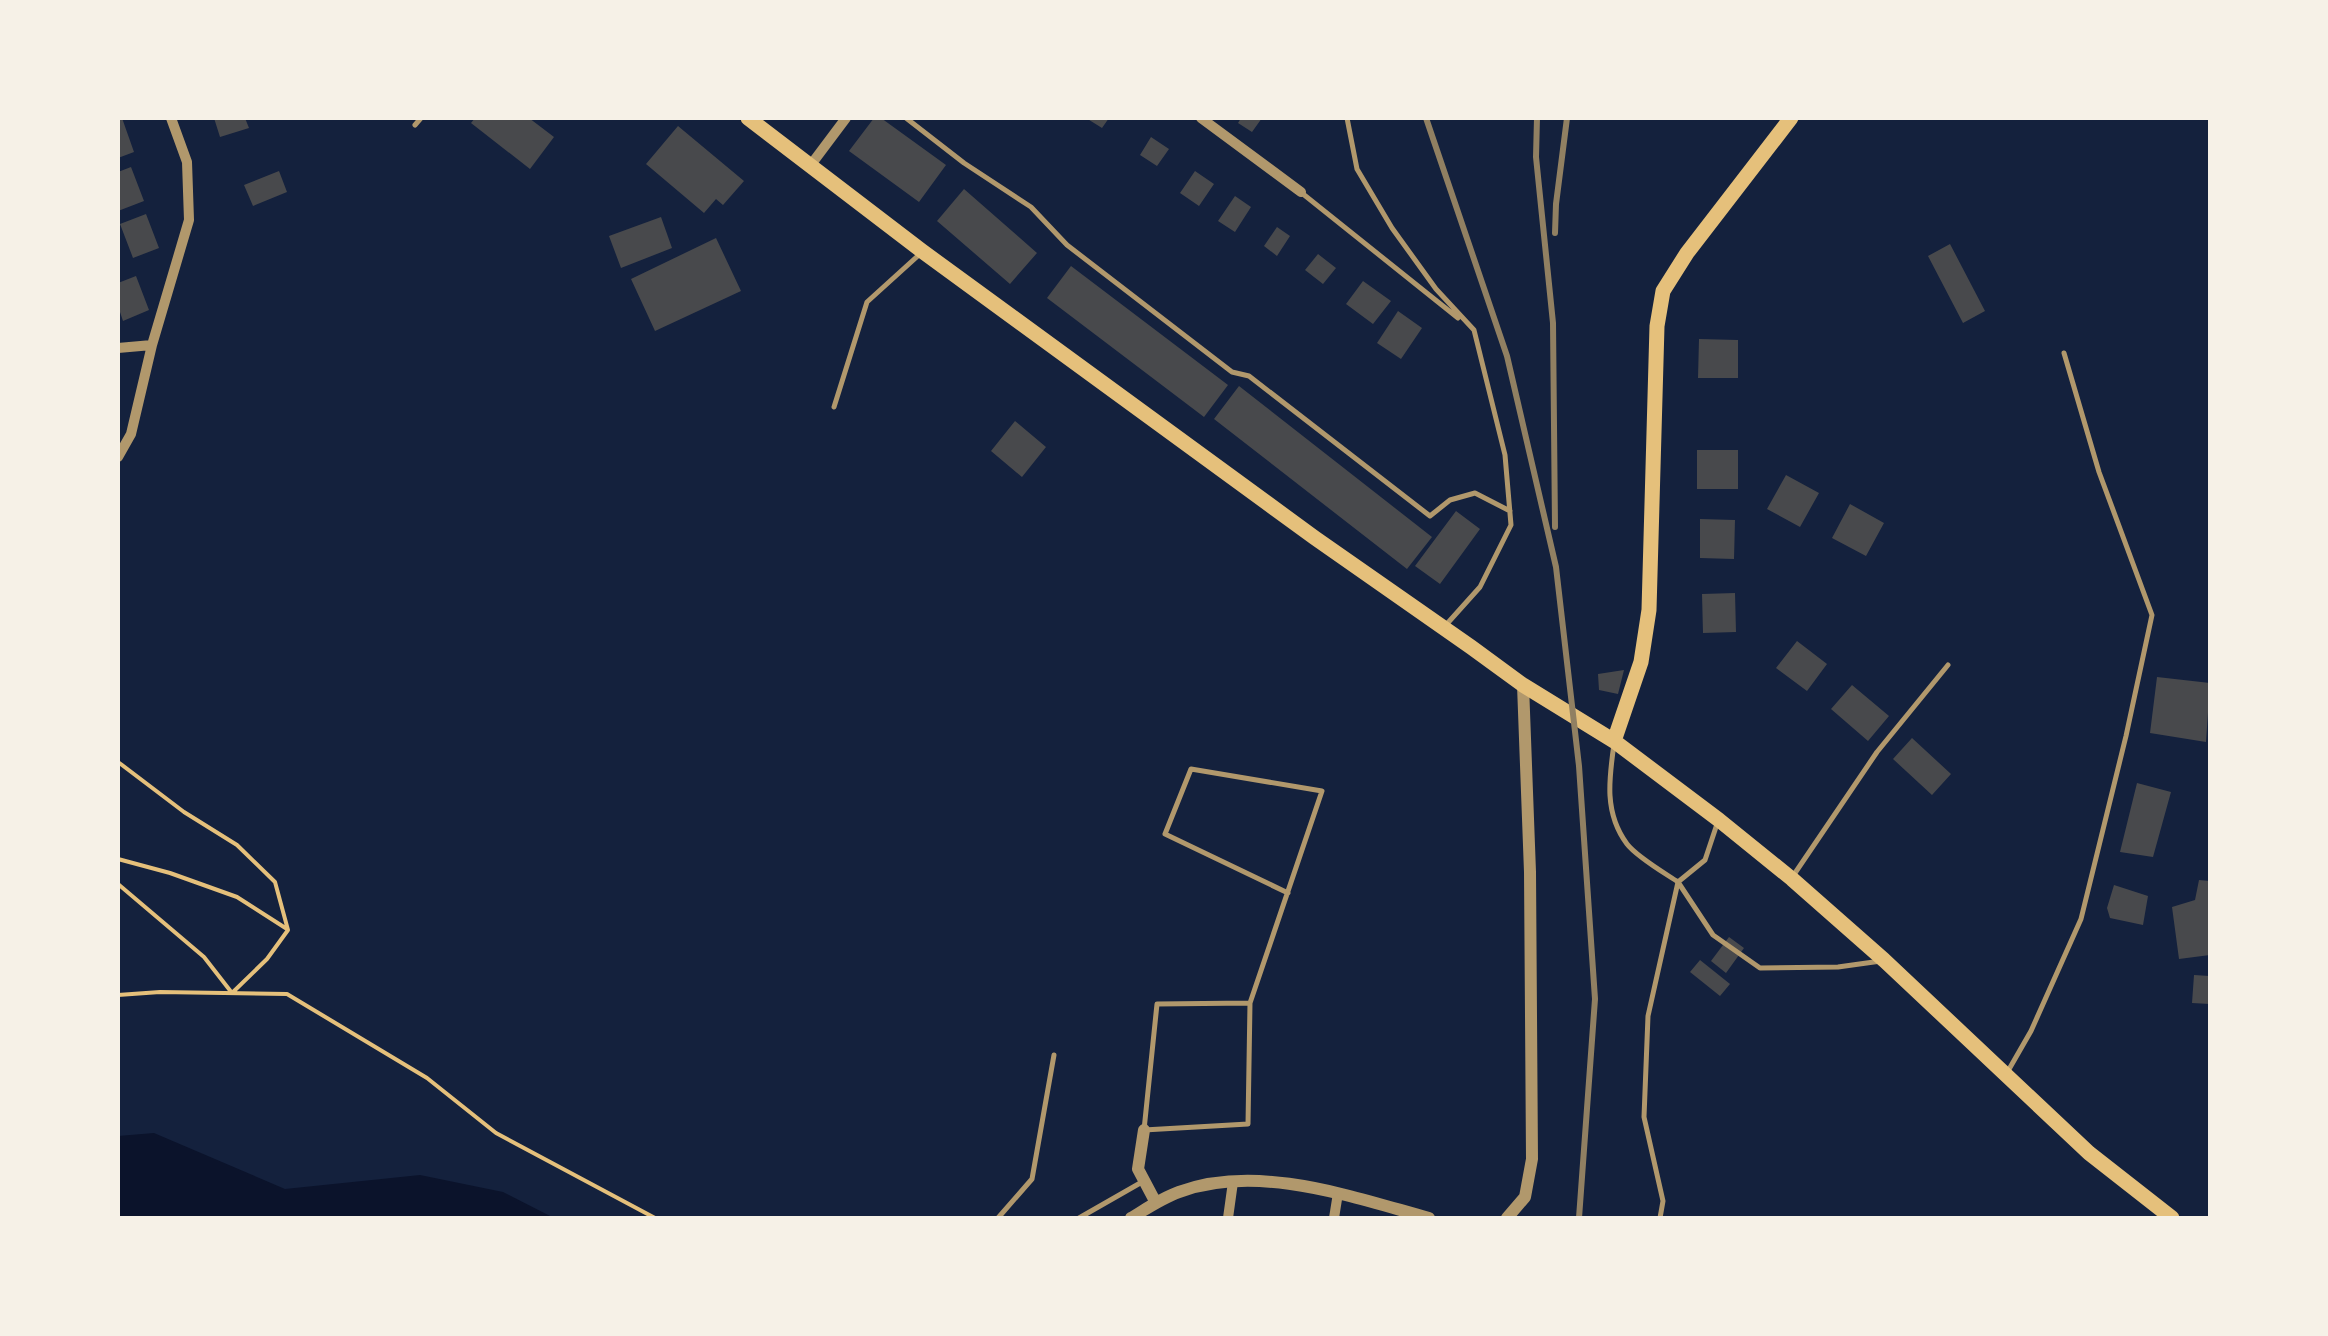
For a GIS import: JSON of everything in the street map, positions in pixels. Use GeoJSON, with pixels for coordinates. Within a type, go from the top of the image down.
{"type":"FeatureCollection","features":[{"type":"Feature","properties":{"kind":"main road"},"geometry":{"type":"LineString","coordinates":[[748,118],[922,251],[1314,538],[1522,686],[1614,741],[1719,820],[1884,960],[2089,1152],[2172,1218]]}},
{"type":"Feature","properties":{"kind":"main road"},"geometry":{"type":"LineString","coordinates":[[1614,741],[1641,662],[1649,610],[1657,326],[1662,291],[1791,118]]}},
{"type":"Feature","properties":{"kind":"street"},"geometry":{"type":"LineString","coordinates":[[118,457],[131,434],[152,345],[189,220],[187,162],[171,118]]}},
{"type":"Feature","properties":{"kind":"street"},"geometry":{"type":"LineString","coordinates":[[810,166],[846,118]]}},
{"type":"Feature","properties":{"kind":"street"},"geometry":{"type":"LineString","coordinates":[[1201,118],[1301,192]]}},
{"type":"Feature","properties":{"kind":"street"},"geometry":{"type":"LineString","coordinates":[[118,348],[152,345]]}},
{"type":"Feature","properties":{"kind":"street"},"geometry":{"type":"LineString","coordinates":[[1508,1218],[1524,1197],[1532,1159],[1530,872],[1522,686]]}},
{"type":"Feature","properties":{"kind":"street"},"geometry":{"type":"LineString","coordinates":[[1144,1130],[1138,1169],[1156,1203]]}},
{"type":"Feature","properties":{"kind":"street"},"geometry":{"type":"LineString","coordinates":[[1228,1218],[1233,1182]]}},
{"type":"Feature","properties":{"kind":"street"},"geometry":{"type":"LineString","coordinates":[[1132,1218],[1190,1189],[1233,1182],[1299,1184],[1429,1218]]}},
{"type":"Feature","properties":{"kind":"street"},"geometry":{"type":"LineString","coordinates":[[1334,1218],[1338,1193]]}},
{"type":"Feature","properties":{"kind":"lane"},"geometry":{"type":"LineString","coordinates":[[416,125],[421,118]]}},
{"type":"Feature","properties":{"kind":"lane"},"geometry":{"type":"LineString","coordinates":[[906,118],[964,163],[1031,207],[1067,245],[1232,372],[1249,376],[1430,516],[1450,500],[1475,493],[1510,510]]}},
{"type":"Feature","properties":{"kind":"lane"},"geometry":{"type":"LineString","coordinates":[[1346,118],[1357,169],[1392,228],[1436,289],[1474,330],[1505,455],[1511,525],[1480,587],[1444,629]]}},
{"type":"Feature","properties":{"kind":"lane"},"geometry":{"type":"LineString","coordinates":[[1301,192],[1474,330]]}},
{"type":"Feature","properties":{"kind":"lane"},"geometry":{"type":"LineString","coordinates":[[834,408],[867,302],[922,251]]}},
{"type":"Feature","properties":{"kind":"lane"},"geometry":{"type":"LineString","coordinates":[[2006,1074],[2081,920],[2152,615],[2099,472],[2064,353]]}},
{"type":"Feature","properties":{"kind":"lane"},"geometry":{"type":"LineString","coordinates":[[1792,879],[1877,752],[1948,665]]}},
{"type":"Feature","properties":{"kind":"lane"},"geometry":{"type":"LineString","coordinates":[[1614,741],[1608,783],[1613,816],[1628,845],[1678,882],[1713,935],[1760,968],[1838,967],[1884,960]]}},
{"type":"Feature","properties":{"kind":"lane"},"geometry":{"type":"LineString","coordinates":[[1250,1004],[1158,1004],[1144,1130],[1248,1124],[1250,1004],[1288,893],[1322,792],[1191,769],[1165,834],[1288,893]]}},
{"type":"Feature","properties":{"kind":"lane"},"geometry":{"type":"LineString","coordinates":[[1660,1218],[1663,1200],[1644,1117],[1648,1016],[1678,882],[1705,860],[1719,820]]}},
{"type":"Feature","properties":{"kind":"lane"},"geometry":{"type":"LineString","coordinates":[[998,1218],[1032,1179],[1054,1055]]}},
{"type":"Feature","properties":{"kind":"lane"},"geometry":{"type":"LineString","coordinates":[[1079,1218],[1144,1180]]}},
{"type":"Feature","properties":{"kind":"path"},"geometry":{"type":"LineString","coordinates":[[118,762],[184,812],[237,845],[275,882],[288,930]]}},
{"type":"Feature","properties":{"kind":"path"},"geometry":{"type":"LineString","coordinates":[[118,859],[237,897],[288,930]]}},
{"type":"Feature","properties":{"kind":"path"},"geometry":{"type":"LineString","coordinates":[[118,884],[204,957],[232,993]]}},
{"type":"Feature","properties":{"kind":"path"},"geometry":{"type":"LineString","coordinates":[[232,993],[267,959],[288,930]]}},
{"type":"Feature","properties":{"kind":"path"},"geometry":{"type":"LineString","coordinates":[[118,995],[288,994],[427,1078],[496,1134],[655,1218]]}},
{"type":"Feature","properties":{"kind":"water"},"geometry":{"type":"Polygon","coordinates":[[[154,1133],[285,1189],[420,1175],[503,1192],[554,1218],[118,1218],[118,1136],[154,1133]]]}},
{"type":"Feature","properties":{"kind":"building"},"geometry":{"type":"Polygon","coordinates":[[[122,118],[134,152],[118,158],[118,119],[122,118]]]}},
{"type":"Feature","properties":{"kind":"building"},"geometry":{"type":"Polygon","coordinates":[[[214,118],[245,118],[249,128],[220,137],[214,118]]]}},
{"type":"Feature","properties":{"kind":"building"},"geometry":{"type":"Polygon","coordinates":[[[475,118],[529,118],[554,137],[530,169],[471,123],[475,118]]]}},
{"type":"Feature","properties":{"kind":"building"},"geometry":{"type":"Polygon","coordinates":[[[874,118],[881,118],[946,165],[919,202],[849,151],[874,118]]]}},
{"type":"Feature","properties":{"kind":"building"},"geometry":{"type":"Polygon","coordinates":[[[1086,118],[1109,118],[1102,128],[1086,118]]]}},
{"type":"Feature","properties":{"kind":"building"},"geometry":{"type":"Polygon","coordinates":[[[1241,118],[1262,118],[1252,132],[1238,123],[1241,118]]]}},
{"type":"Feature","properties":{"kind":"building"},"geometry":{"type":"Polygon","coordinates":[[[678,126],[744,181],[723,205],[716,199],[704,213],[646,164],[678,126]]]}},
{"type":"Feature","properties":{"kind":"building"},"geometry":{"type":"Polygon","coordinates":[[[1151,137],[1169,149],[1157,166],[1140,155],[1151,137]]]}},
{"type":"Feature","properties":{"kind":"building"},"geometry":{"type":"Polygon","coordinates":[[[131,167],[144,201],[118,211],[118,172],[131,167]]]}},
{"type":"Feature","properties":{"kind":"building"},"geometry":{"type":"Polygon","coordinates":[[[279,171],[287,192],[253,206],[244,185],[279,171]]]}},
{"type":"Feature","properties":{"kind":"building"},"geometry":{"type":"Polygon","coordinates":[[[1195,171],[1214,184],[1199,206],[1180,193],[1195,171]]]}},
{"type":"Feature","properties":{"kind":"building"},"geometry":{"type":"Polygon","coordinates":[[[964,189],[1037,253],[1010,284],[937,221],[964,189]]]}},
{"type":"Feature","properties":{"kind":"building"},"geometry":{"type":"Polygon","coordinates":[[[1235,196],[1251,207],[1235,232],[1218,221],[1235,196]]]}},
{"type":"Feature","properties":{"kind":"building"},"geometry":{"type":"Polygon","coordinates":[[[146,214],[159,248],[133,258],[120,224],[146,214]]]}},
{"type":"Feature","properties":{"kind":"building"},"geometry":{"type":"Polygon","coordinates":[[[661,217],[672,248],[621,268],[609,236],[661,217]]]}},
{"type":"Feature","properties":{"kind":"building"},"geometry":{"type":"Polygon","coordinates":[[[1277,227],[1290,236],[1277,256],[1264,246],[1277,227]]]}},
{"type":"Feature","properties":{"kind":"building"},"geometry":{"type":"Polygon","coordinates":[[[716,238],[741,291],[655,331],[631,279],[716,238]]]}},
{"type":"Feature","properties":{"kind":"building"},"geometry":{"type":"Polygon","coordinates":[[[1950,244],[1985,311],[1963,323],[1928,256],[1950,244]]]}},
{"type":"Feature","properties":{"kind":"building"},"geometry":{"type":"Polygon","coordinates":[[[1318,254],[1336,268],[1323,284],[1305,270],[1318,254]]]}},
{"type":"Feature","properties":{"kind":"building"},"geometry":{"type":"Polygon","coordinates":[[[1071,266],[1228,385],[1204,417],[1047,298],[1071,266]]]}},
{"type":"Feature","properties":{"kind":"building"},"geometry":{"type":"Polygon","coordinates":[[[136,276],[149,310],[123,321],[118,306],[118,283],[136,276]]]}},
{"type":"Feature","properties":{"kind":"building"},"geometry":{"type":"Polygon","coordinates":[[[1363,281],[1391,301],[1373,324],[1346,304],[1363,281]]]}},
{"type":"Feature","properties":{"kind":"building"},"geometry":{"type":"Polygon","coordinates":[[[1398,311],[1422,328],[1401,359],[1377,343],[1398,311]]]}},
{"type":"Feature","properties":{"kind":"building"},"geometry":{"type":"Polygon","coordinates":[[[1699,339],[1738,340],[1738,378],[1698,378],[1699,339]]]}},
{"type":"Feature","properties":{"kind":"building"},"geometry":{"type":"Polygon","coordinates":[[[1239,386],[1432,537],[1407,569],[1214,419],[1239,386]]]}},
{"type":"Feature","properties":{"kind":"building"},"geometry":{"type":"Polygon","coordinates":[[[1015,421],[1046,447],[1022,477],[991,451],[1015,421]]]}},
{"type":"Feature","properties":{"kind":"building"},"geometry":{"type":"Polygon","coordinates":[[[1697,450],[1738,450],[1738,489],[1697,489],[1697,450]]]}},
{"type":"Feature","properties":{"kind":"building"},"geometry":{"type":"Polygon","coordinates":[[[1786,475],[1819,493],[1800,527],[1767,509],[1786,475]]]}},
{"type":"Feature","properties":{"kind":"building"},"geometry":{"type":"Polygon","coordinates":[[[1850,504],[1884,523],[1866,556],[1832,538],[1850,504]]]}},
{"type":"Feature","properties":{"kind":"building"},"geometry":{"type":"Polygon","coordinates":[[[1456,511],[1480,529],[1440,584],[1415,566],[1456,511]]]}},
{"type":"Feature","properties":{"kind":"building"},"geometry":{"type":"Polygon","coordinates":[[[1700,519],[1735,520],[1734,559],[1700,558],[1700,519]]]}},
{"type":"Feature","properties":{"kind":"building"},"geometry":{"type":"Polygon","coordinates":[[[1735,593],[1736,632],[1703,633],[1702,594],[1735,593]]]}},
{"type":"Feature","properties":{"kind":"building"},"geometry":{"type":"Polygon","coordinates":[[[1797,641],[1827,664],[1807,691],[1776,668],[1797,641]]]}},
{"type":"Feature","properties":{"kind":"building"},"geometry":{"type":"Polygon","coordinates":[[[1624,670],[1618,694],[1599,690],[1598,674],[1624,670]]]}},
{"type":"Feature","properties":{"kind":"building"},"geometry":{"type":"Polygon","coordinates":[[[2157,677],[2210,683],[2206,742],[2150,733],[2157,677]]]}},
{"type":"Feature","properties":{"kind":"building"},"geometry":{"type":"Polygon","coordinates":[[[1852,685],[1889,716],[1868,741],[1831,709],[1852,685]]]}},
{"type":"Feature","properties":{"kind":"building"},"geometry":{"type":"Polygon","coordinates":[[[1912,738],[1951,774],[1932,795],[1893,759],[1912,738]]]}},
{"type":"Feature","properties":{"kind":"building"},"geometry":{"type":"Polygon","coordinates":[[[2137,783],[2171,792],[2153,857],[2120,852],[2137,783]]]}},
{"type":"Feature","properties":{"kind":"building"},"geometry":{"type":"Polygon","coordinates":[[[2199,880],[2210,881],[2210,955],[2179,959],[2172,907],[2195,900],[2199,880]]]}},
{"type":"Feature","properties":{"kind":"building"},"geometry":{"type":"Polygon","coordinates":[[[2114,885],[2148,896],[2143,925],[2110,918],[2107,908],[2114,885]]]}},
{"type":"Feature","properties":{"kind":"building"},"geometry":{"type":"Polygon","coordinates":[[[1729,937],[1744,948],[1726,973],[1711,961],[1729,937]]]}},
{"type":"Feature","properties":{"kind":"building"},"geometry":{"type":"Polygon","coordinates":[[[1700,960],[1730,984],[1720,996],[1690,972],[1700,960]]]}},
{"type":"Feature","properties":{"kind":"building"},"geometry":{"type":"Polygon","coordinates":[[[2194,975],[2210,976],[2210,1004],[2192,1003],[2194,975]]]}},
{"type":"Feature","properties":{"kind":"railway"},"geometry":{"type":"LineString","coordinates":[[1426,118],[1507,356],[1556,567],[1579,766],[1595,999],[1579,1218]]}},
{"type":"Feature","properties":{"kind":"railway"},"geometry":{"type":"LineString","coordinates":[[1537,118],[1536,157],[1553,323],[1555,527]]}},
{"type":"Feature","properties":{"kind":"railway"},"geometry":{"type":"LineString","coordinates":[[1555,233],[1567,118]]}}]}
